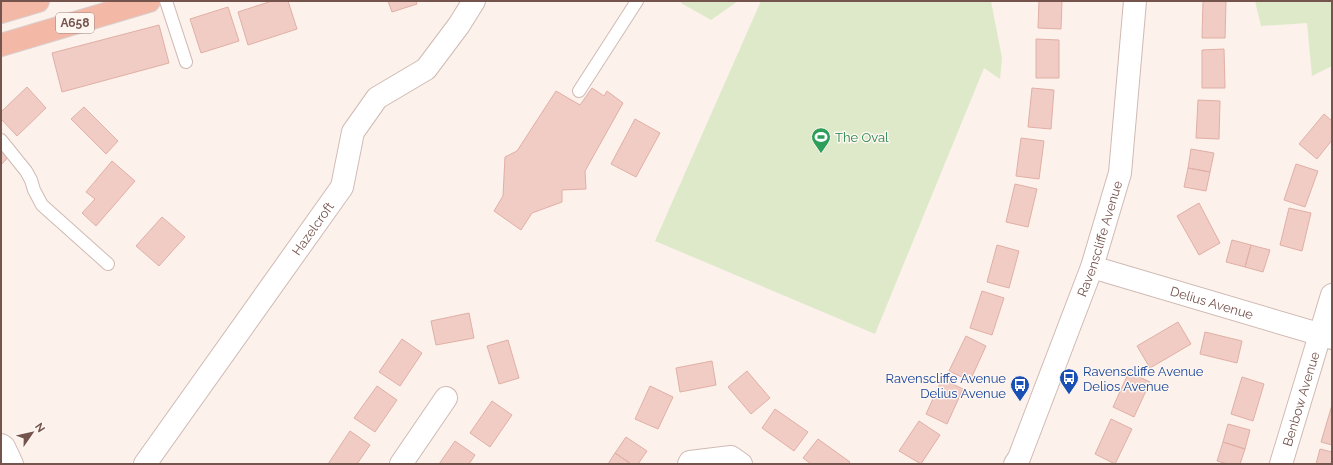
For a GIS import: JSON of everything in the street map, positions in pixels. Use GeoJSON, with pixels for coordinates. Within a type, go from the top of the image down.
{"type":"FeatureCollection","features":[{"type":"Feature","properties":{"kind":"highway"},"geometry":{"type":"LineString","coordinates":[[1,12],[38,1]]}},
{"type":"Feature","properties":{"kind":"highway","name":"A658"},"geometry":{"type":"LineString","coordinates":[[1,45],[149,1]]}},
{"type":"Feature","properties":{"kind":"street","name":"Hazelcroft"},"geometry":{"type":"LineString","coordinates":[[145,464],[342,187],[353,132],[377,98],[426,69],[459,26],[474,1]]}},
{"type":"Feature","properties":{"kind":"street","name":"Ravenscliffe Avenue"},"geometry":{"type":"LineString","coordinates":[[1015,464],[1019,458],[1092,266],[1120,173],[1135,1]]}},
{"type":"Feature","properties":{"kind":"street","name":"Delius Avenue"},"geometry":{"type":"LineString","coordinates":[[1092,266],[1326,336]]}},
{"type":"Feature","properties":{"kind":"street","name":"Benbow Avenue"},"geometry":{"type":"LineString","coordinates":[[1281,464],[1326,336],[1332,295]]}},
{"type":"Feature","properties":{"kind":"street"},"geometry":{"type":"LineString","coordinates":[[401,464],[446,398]]}},
{"type":"Feature","properties":{"kind":"street"},"geometry":{"type":"LineString","coordinates":[[1,445],[4,446],[12,464]]}},
{"type":"Feature","properties":{"kind":"street"},"geometry":{"type":"LineString","coordinates":[[689,464],[690,462],[731,457],[740,464]]}},
{"type":"Feature","properties":{"kind":"lane"},"geometry":{"type":"LineString","coordinates":[[166,1],[186,62]]}},
{"type":"Feature","properties":{"kind":"lane"},"geometry":{"type":"LineString","coordinates":[[579,91],[637,1]]}},
{"type":"Feature","properties":{"kind":"lane"},"geometry":{"type":"LineString","coordinates":[[1,140],[26,171],[42,205],[108,264]]}},
{"type":"Feature","properties":{"kind":"green space"},"geometry":{"type":"Polygon","coordinates":[[[682,1],[738,1],[711,20],[681,3],[682,1]]]}},
{"type":"Feature","properties":{"kind":"green space","name":"The Oval"},"geometry":{"type":"Polygon","coordinates":[[[761,1],[991,1],[1002,58],[1000,79],[984,68],[875,334],[655,241],[761,1]]]}},
{"type":"Feature","properties":{"kind":"green space"},"geometry":{"type":"Polygon","coordinates":[[[1255,1],[1332,1],[1332,66],[1312,76],[1307,23],[1261,26],[1255,1]]]}},
{"type":"Feature","properties":{"kind":"building"},"geometry":{"type":"Polygon","coordinates":[[[272,1],[288,1],[297,29],[248,45],[238,12],[272,1]]]}},
{"type":"Feature","properties":{"kind":"building"},"geometry":{"type":"Polygon","coordinates":[[[388,1],[416,1],[417,4],[392,12],[388,1]]]}},
{"type":"Feature","properties":{"kind":"building"},"geometry":{"type":"Polygon","coordinates":[[[1039,1],[1062,1],[1061,29],[1038,28],[1039,1]]]}},
{"type":"Feature","properties":{"kind":"building"},"geometry":{"type":"Polygon","coordinates":[[[1203,1],[1226,1],[1225,38],[1202,38],[1203,1]]]}},
{"type":"Feature","properties":{"kind":"building"},"geometry":{"type":"Polygon","coordinates":[[[228,7],[239,41],[201,53],[190,19],[228,7]]]}},
{"type":"Feature","properties":{"kind":"building"},"geometry":{"type":"Polygon","coordinates":[[[159,25],[169,63],[62,92],[52,53],[159,25]]]}},
{"type":"Feature","properties":{"kind":"building"},"geometry":{"type":"Polygon","coordinates":[[[1036,39],[1059,40],[1059,78],[1036,78],[1036,39]]]}},
{"type":"Feature","properties":{"kind":"building"},"geometry":{"type":"Polygon","coordinates":[[[1224,49],[1225,88],[1202,88],[1202,50],[1224,49]]]}},
{"type":"Feature","properties":{"kind":"building"},"geometry":{"type":"Polygon","coordinates":[[[27,87],[46,108],[17,136],[1,119],[1,112],[27,87]]]}},
{"type":"Feature","properties":{"kind":"building"},"geometry":{"type":"Polygon","coordinates":[[[592,88],[604,96],[607,91],[623,103],[585,171],[586,189],[562,190],[562,202],[532,213],[521,230],[494,211],[503,196],[505,157],[517,151],[556,91],[580,105],[592,88]]]}},
{"type":"Feature","properties":{"kind":"building"},"geometry":{"type":"Polygon","coordinates":[[[1032,88],[1054,90],[1051,129],[1028,127],[1032,88]]]}},
{"type":"Feature","properties":{"kind":"building"},"geometry":{"type":"Polygon","coordinates":[[[1198,100],[1220,101],[1219,139],[1196,138],[1198,100]]]}},
{"type":"Feature","properties":{"kind":"building"},"geometry":{"type":"Polygon","coordinates":[[[84,107],[118,141],[106,154],[71,119],[84,107]]]}},
{"type":"Feature","properties":{"kind":"building"},"geometry":{"type":"Polygon","coordinates":[[[1324,114],[1332,121],[1332,140],[1317,159],[1299,144],[1324,114]]]}},
{"type":"Feature","properties":{"kind":"building"},"geometry":{"type":"Polygon","coordinates":[[[635,119],[660,133],[636,177],[611,164],[635,119]]]}},
{"type":"Feature","properties":{"kind":"building"},"geometry":{"type":"Polygon","coordinates":[[[1021,138],[1044,141],[1039,179],[1016,176],[1021,138]]]}},
{"type":"Feature","properties":{"kind":"building"},"geometry":{"type":"Polygon","coordinates":[[[1,147],[10,155],[1,165],[1,147]]]}},
{"type":"Feature","properties":{"kind":"building"},"geometry":{"type":"Polygon","coordinates":[[[1191,149],[1214,153],[1210,172],[1188,168],[1191,149]]]}},
{"type":"Feature","properties":{"kind":"building"},"geometry":{"type":"Polygon","coordinates":[[[112,161],[135,181],[96,226],[82,213],[95,199],[86,192],[112,161]]]}},
{"type":"Feature","properties":{"kind":"building"},"geometry":{"type":"Polygon","coordinates":[[[1296,164],[1318,171],[1305,207],[1284,200],[1296,164]]]}},
{"type":"Feature","properties":{"kind":"building"},"geometry":{"type":"Polygon","coordinates":[[[1188,168],[1210,172],[1206,191],[1184,187],[1188,168]]]}},
{"type":"Feature","properties":{"kind":"building"},"geometry":{"type":"Polygon","coordinates":[[[1015,184],[1037,189],[1028,227],[1006,222],[1015,184]]]}},
{"type":"Feature","properties":{"kind":"building"},"geometry":{"type":"Polygon","coordinates":[[[1199,203],[1220,243],[1199,255],[1177,216],[1199,203]]]}},
{"type":"Feature","properties":{"kind":"building"},"geometry":{"type":"Polygon","coordinates":[[[1289,208],[1311,213],[1302,251],[1280,245],[1289,208]]]}},
{"type":"Feature","properties":{"kind":"building"},"geometry":{"type":"Polygon","coordinates":[[[162,217],[185,237],[159,266],[136,246],[162,217]]]}},
{"type":"Feature","properties":{"kind":"building"},"geometry":{"type":"Polygon","coordinates":[[[1232,240],[1251,245],[1245,267],[1226,262],[1232,240]]]}},
{"type":"Feature","properties":{"kind":"building"},"geometry":{"type":"Polygon","coordinates":[[[997,245],[1019,251],[1009,288],[987,282],[997,245]]]}},
{"type":"Feature","properties":{"kind":"building"},"geometry":{"type":"Polygon","coordinates":[[[1251,245],[1270,250],[1263,272],[1245,267],[1251,245]]]}},
{"type":"Feature","properties":{"kind":"building"},"geometry":{"type":"Polygon","coordinates":[[[982,291],[1004,298],[992,335],[970,328],[982,291]]]}},
{"type":"Feature","properties":{"kind":"building"},"geometry":{"type":"Polygon","coordinates":[[[469,313],[474,338],[436,345],[431,321],[469,313]]]}},
{"type":"Feature","properties":{"kind":"building"},"geometry":{"type":"Polygon","coordinates":[[[1178,322],[1191,344],[1150,368],[1137,346],[1178,322]]]}},
{"type":"Feature","properties":{"kind":"building"},"geometry":{"type":"Polygon","coordinates":[[[1205,332],[1242,341],[1237,363],[1200,354],[1205,332]]]}},
{"type":"Feature","properties":{"kind":"building"},"geometry":{"type":"Polygon","coordinates":[[[966,336],[986,346],[970,381],[949,371],[966,336]]]}},
{"type":"Feature","properties":{"kind":"building"},"geometry":{"type":"Polygon","coordinates":[[[402,339],[422,353],[400,386],[379,372],[402,339]]]}},
{"type":"Feature","properties":{"kind":"building"},"geometry":{"type":"Polygon","coordinates":[[[508,340],[519,378],[499,384],[487,346],[508,340]]]}},
{"type":"Feature","properties":{"kind":"building"},"geometry":{"type":"Polygon","coordinates":[[[712,361],[716,385],[680,392],[676,368],[712,361]]]}},
{"type":"Feature","properties":{"kind":"building"},"geometry":{"type":"Polygon","coordinates":[[[747,371],[770,398],[751,414],[728,387],[747,371]]]}},
{"type":"Feature","properties":{"kind":"building"},"geometry":{"type":"Polygon","coordinates":[[[1129,372],[1150,382],[1134,417],[1113,407],[1129,372]]]}},
{"type":"Feature","properties":{"kind":"building"},"geometry":{"type":"Polygon","coordinates":[[[1242,377],[1264,384],[1253,421],[1231,414],[1242,377]]]}},
{"type":"Feature","properties":{"kind":"building"},"geometry":{"type":"Polygon","coordinates":[[[942,379],[963,389],[947,424],[926,414],[942,379]]]}},
{"type":"Feature","properties":{"kind":"building"},"geometry":{"type":"Polygon","coordinates":[[[377,386],[397,400],[375,432],[354,418],[377,386]]]}},
{"type":"Feature","properties":{"kind":"building"},"geometry":{"type":"Polygon","coordinates":[[[650,386],[673,397],[658,429],[635,419],[650,386]]]}},
{"type":"Feature","properties":{"kind":"building"},"geometry":{"type":"Polygon","coordinates":[[[492,401],[512,415],[490,447],[470,433],[492,401]]]}},
{"type":"Feature","properties":{"kind":"building"},"geometry":{"type":"Polygon","coordinates":[[[1332,405],[1332,445],[1321,442],[1332,405]]]}},
{"type":"Feature","properties":{"kind":"building"},"geometry":{"type":"Polygon","coordinates":[[[775,409],[808,432],[794,451],[762,428],[775,409]]]}},
{"type":"Feature","properties":{"kind":"building"},"geometry":{"type":"Polygon","coordinates":[[[1111,419],[1132,429],[1115,464],[1095,454],[1111,419]]]}},
{"type":"Feature","properties":{"kind":"building"},"geometry":{"type":"Polygon","coordinates":[[[919,421],[940,435],[921,464],[899,451],[919,421]]]}},
{"type":"Feature","properties":{"kind":"building"},"geometry":{"type":"Polygon","coordinates":[[[1228,424],[1250,430],[1245,449],[1223,442],[1228,424]]]}},
{"type":"Feature","properties":{"kind":"building"},"geometry":{"type":"Polygon","coordinates":[[[350,431],[370,445],[357,464],[328,464],[350,431]]]}},
{"type":"Feature","properties":{"kind":"building"},"geometry":{"type":"Polygon","coordinates":[[[626,437],[647,451],[638,464],[631,464],[615,453],[626,437]]]}},
{"type":"Feature","properties":{"kind":"building"},"geometry":{"type":"Polygon","coordinates":[[[818,439],[850,462],[848,464],[811,464],[803,458],[818,439]]]}},
{"type":"Feature","properties":{"kind":"building"},"geometry":{"type":"Polygon","coordinates":[[[455,441],[475,455],[469,464],[439,464],[455,441]]]}},
{"type":"Feature","properties":{"kind":"building"},"geometry":{"type":"Polygon","coordinates":[[[1223,442],[1245,449],[1240,464],[1228,464],[1217,461],[1223,442]]]}},
{"type":"Feature","properties":{"kind":"building"},"geometry":{"type":"Polygon","coordinates":[[[1320,449],[1332,452],[1332,464],[1316,464],[1320,449]]]}},
{"type":"Feature","properties":{"kind":"building"},"geometry":{"type":"Polygon","coordinates":[[[615,453],[631,464],[608,464],[615,453]]]}},
{"type":"Feature","properties":{"kind":"place","name":"The Oval"},"geometry":{"type":"Point","coordinates":[821,154]}},
{"type":"Feature","properties":{"kind":"place","name":"Ravenscliffe Avenue Delios Avenue"},"geometry":{"type":"Point","coordinates":[1069,395]}},
{"type":"Feature","properties":{"kind":"place","name":"Ravenscliffe Avenue Delius Avenue"},"geometry":{"type":"Point","coordinates":[1020,402]}}]}
